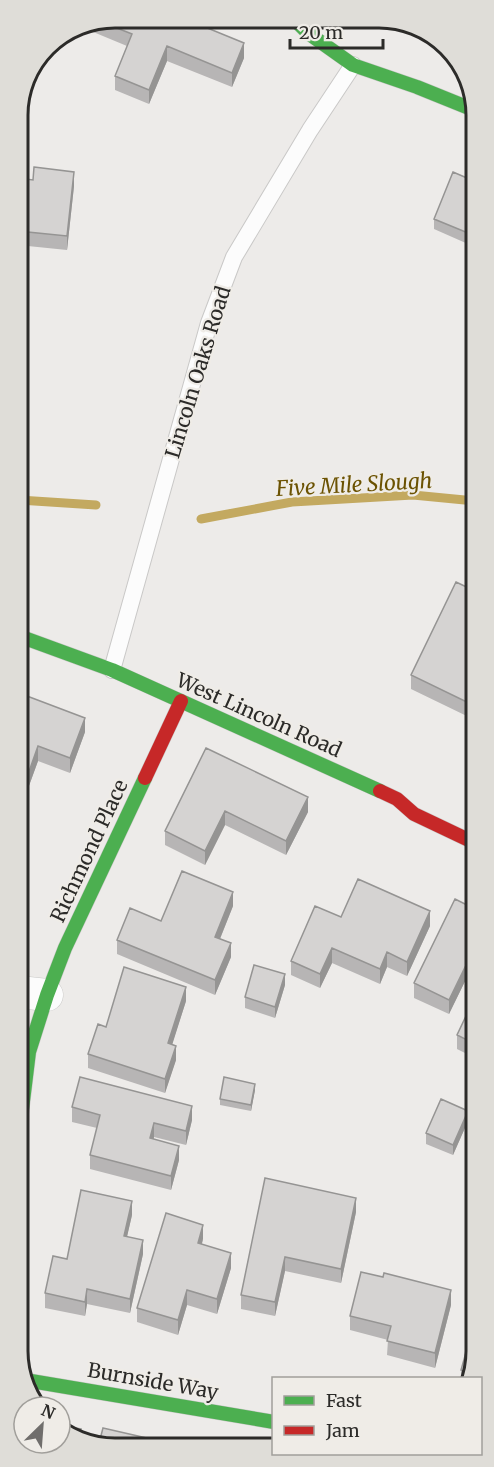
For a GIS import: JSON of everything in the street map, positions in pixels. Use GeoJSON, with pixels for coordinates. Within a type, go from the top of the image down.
{"type":"FeatureCollection","features":[{"type":"Feature","properties":{"kind":"street"},"geometry":{"type":"LineString","coordinates":[[303,28],[353,65],[465,106]]}},
{"type":"Feature","properties":{"kind":"street","name":"West Lincoln Road"},"geometry":{"type":"LineString","coordinates":[[29,639],[112,670],[397,799],[414,813],[465,838]]}},
{"type":"Feature","properties":{"kind":"street","name":"Richmond Place"},"geometry":{"type":"LineString","coordinates":[[28,1058],[33,994],[65,948],[181,701]]}},
{"type":"Feature","properties":{"kind":"street","name":"Burnside Way"},"geometry":{"type":"LineString","coordinates":[[34,1382],[272,1422]]}},
{"type":"Feature","properties":{"kind":"lane","name":"Lincoln Oaks Road"},"geometry":{"type":"LineString","coordinates":[[112,670],[209,323],[234,257],[310,130],[353,65]]}},
{"type":"Feature","properties":{"kind":"building"},"geometry":{"type":"Polygon","coordinates":[[[117,28],[207,28],[244,43],[232,73],[167,46],[149,90],[115,76],[132,34],[117,28]]]}},
{"type":"Feature","properties":{"kind":"building"},"geometry":{"type":"Polygon","coordinates":[[[34,167],[74,172],[67,236],[29,232],[29,179],[33,180],[34,167]]]}},
{"type":"Feature","properties":{"kind":"building"},"geometry":{"type":"Polygon","coordinates":[[[453,172],[466,178],[466,232],[434,219],[453,172]]]}},
{"type":"Feature","properties":{"kind":"building"},"geometry":{"type":"Polygon","coordinates":[[[456,582],[466,587],[466,701],[411,675],[456,582]]]}},
{"type":"Feature","properties":{"kind":"building"},"geometry":{"type":"Polygon","coordinates":[[[29,697],[85,718],[70,758],[38,746],[28,773],[29,697]]]}},
{"type":"Feature","properties":{"kind":"building"},"geometry":{"type":"Polygon","coordinates":[[[206,748],[308,797],[286,841],[225,811],[205,851],[165,831],[206,748]]]}},
{"type":"Feature","properties":{"kind":"building"},"geometry":{"type":"Polygon","coordinates":[[[182,871],[233,892],[215,937],[231,943],[215,980],[117,940],[130,908],[161,921],[182,871]]]}},
{"type":"Feature","properties":{"kind":"building"},"geometry":{"type":"Polygon","coordinates":[[[358,879],[430,911],[407,962],[387,952],[380,969],[332,948],[320,974],[291,961],[315,906],[341,917],[358,879]]]}},
{"type":"Feature","properties":{"kind":"building"},"geometry":{"type":"Polygon","coordinates":[[[455,899],[465,904],[465,967],[449,1000],[414,983],[455,899]]]}},
{"type":"Feature","properties":{"kind":"building"},"geometry":{"type":"Polygon","coordinates":[[[254,965],[285,974],[275,1007],[245,997],[254,965]]]}},
{"type":"Feature","properties":{"kind":"building"},"geometry":{"type":"Polygon","coordinates":[[[124,967],[186,987],[168,1043],[176,1046],[165,1079],[88,1054],[98,1024],[106,1027],[124,967]]]}},
{"type":"Feature","properties":{"kind":"building"},"geometry":{"type":"Polygon","coordinates":[[[465,1018],[465,1039],[457,1035],[465,1018]]]}},
{"type":"Feature","properties":{"kind":"building"},"geometry":{"type":"Polygon","coordinates":[[[80,1077],[192,1106],[186,1131],[154,1123],[150,1138],[179,1146],[171,1176],[90,1155],[100,1115],[72,1107],[80,1077]]]}},
{"type":"Feature","properties":{"kind":"building"},"geometry":{"type":"Polygon","coordinates":[[[224,1077],[255,1084],[251,1105],[220,1099],[224,1077]]]}},
{"type":"Feature","properties":{"kind":"building"},"geometry":{"type":"Polygon","coordinates":[[[441,1099],[465,1110],[465,1117],[453,1145],[426,1133],[441,1099]]]}},
{"type":"Feature","properties":{"kind":"building"},"geometry":{"type":"Polygon","coordinates":[[[265,1178],[356,1198],[341,1269],[285,1257],[275,1302],[241,1295],[265,1178]]]}},
{"type":"Feature","properties":{"kind":"building"},"geometry":{"type":"Polygon","coordinates":[[[81,1190],[132,1201],[124,1236],[143,1240],[130,1299],[87,1289],[85,1302],[45,1293],[53,1256],[67,1259],[81,1190]]]}},
{"type":"Feature","properties":{"kind":"building"},"geometry":{"type":"Polygon","coordinates":[[[166,1213],[203,1225],[198,1243],[231,1253],[217,1299],[187,1290],[178,1320],[137,1308],[166,1213]]]}},
{"type":"Feature","properties":{"kind":"building"},"geometry":{"type":"Polygon","coordinates":[[[361,1272],[383,1277],[384,1273],[451,1290],[435,1353],[387,1341],[391,1326],[350,1316],[361,1272]]]}},
{"type":"Feature","properties":{"kind":"building"},"geometry":{"type":"Polygon","coordinates":[[[103,1428],[147,1438],[116,1438],[101,1437],[103,1428]]]}},
{"type":"Feature","properties":{"kind":"waterway","name":"Five Mile Slough"},"geometry":{"type":"LineString","coordinates":[[201,519],[292,502],[413,495],[466,500]]}},
{"type":"Feature","properties":{"kind":"waterway","name":"Five Mile Slough"},"geometry":{"type":"LineString","coordinates":[[29,501],[96,505]]}},
{"type":"Feature","properties":{"kind":"traffic: fast"},"geometry":{"type":"LineString","coordinates":[[303,28],[353,65],[465,106]]}},
{"type":"Feature","properties":{"kind":"traffic: fast"},"geometry":{"type":"LineString","coordinates":[[29,639],[112,670],[380,791]]}},
{"type":"Feature","properties":{"kind":"traffic: fast"},"geometry":{"type":"LineString","coordinates":[[28,1058],[47,995],[65,948],[145,778]]}},
{"type":"Feature","properties":{"kind":"traffic: fast"},"geometry":{"type":"LineString","coordinates":[[34,1382],[272,1422]]}},
{"type":"Feature","properties":{"kind":"traffic: jam"},"geometry":{"type":"LineString","coordinates":[[145,778],[181,701]]}},
{"type":"Feature","properties":{"kind":"traffic: jam"},"geometry":{"type":"LineString","coordinates":[[380,791],[397,799],[414,814],[465,838]]}}]}
